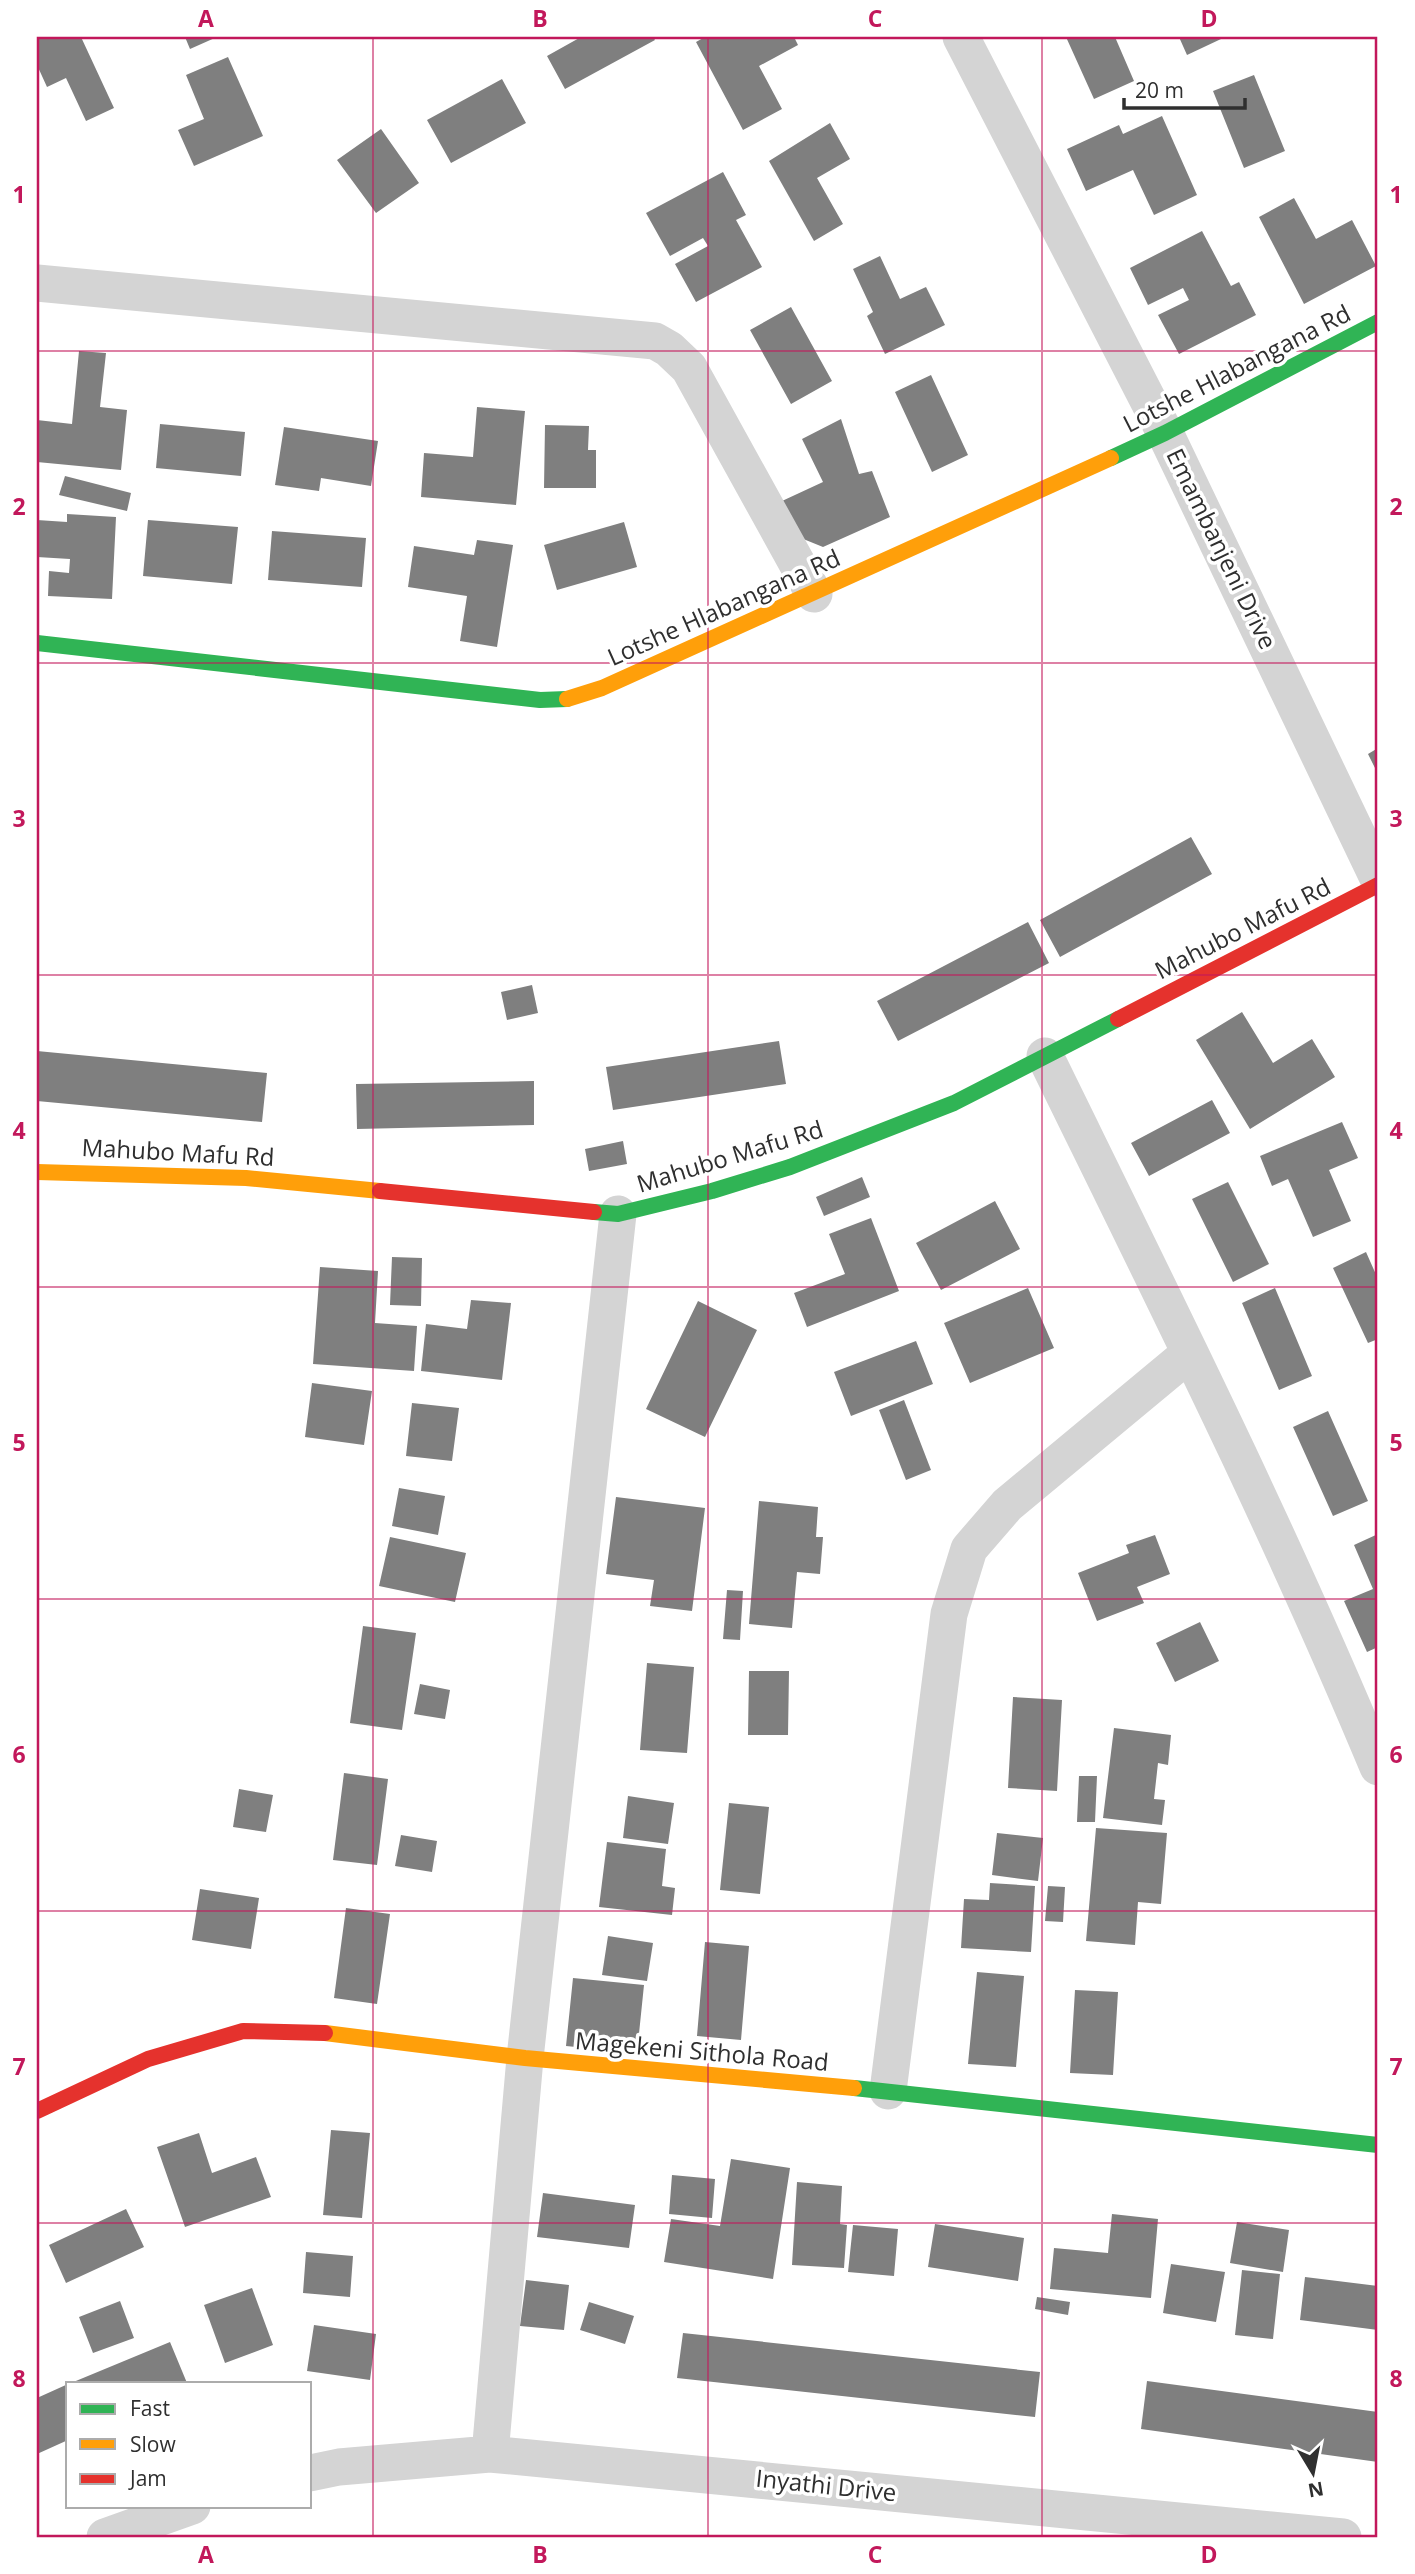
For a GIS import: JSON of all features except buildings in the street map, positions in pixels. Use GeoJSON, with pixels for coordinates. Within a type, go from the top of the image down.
{"type":"FeatureCollection","features":[{"type":"Feature","properties":{"kind":"street","name":"Emambanjeni Drive"},"geometry":{"type":"LineString","coordinates":[[961,37],[1165,433],[1378,878]]}},
{"type":"Feature","properties":{"kind":"street"},"geometry":{"type":"LineString","coordinates":[[37,283],[655,341],[669,349],[689,368],[814,594]]}},
{"type":"Feature","properties":{"kind":"street","name":"Lotshe Hlabangana Rd"},"geometry":{"type":"LineString","coordinates":[[37,643],[540,700],[566,699],[602,688],[814,594],[1165,433],[1378,323]]}},
{"type":"Feature","properties":{"kind":"street","name":"Mahubo Mafu Rd"},"geometry":{"type":"LineString","coordinates":[[37,1172],[246,1178],[618,1214],[712,1191],[790,1167],[954,1103],[1378,885]]}},
{"type":"Feature","properties":{"kind":"street"},"geometry":{"type":"LineString","coordinates":[[1045,1056],[1190,1353],[1335,1664],[1378,1767]]}},
{"type":"Feature","properties":{"kind":"street"},"geometry":{"type":"LineString","coordinates":[[490,2454],[525,2058],[618,1214]]}},
{"type":"Feature","properties":{"kind":"street"},"geometry":{"type":"LineString","coordinates":[[888,2091],[948,1614],[970,1549],[1007,1505],[1190,1353]]}},
{"type":"Feature","properties":{"kind":"street","name":"Magekeni Sithola Road"},"geometry":{"type":"LineString","coordinates":[[37,2111],[148,2059],[243,2031],[341,2033],[525,2058],[888,2091],[1378,2145]]}},
{"type":"Feature","properties":{"kind":"street","name":"Inyathi Drive"},"geometry":{"type":"LineString","coordinates":[[312,2473],[339,2467],[490,2454],[1343,2537]]}},
{"type":"Feature","properties":{"kind":"street"},"geometry":{"type":"LineString","coordinates":[[105,2537],[185,2508]]}},
{"type":"Feature","properties":{"kind":"traffic: fast"},"geometry":{"type":"LineString","coordinates":[[1111,458],[1165,433],[1378,322]]}},
{"type":"Feature","properties":{"kind":"traffic: fast"},"geometry":{"type":"LineString","coordinates":[[37,643],[540,700],[567,699]]}},
{"type":"Feature","properties":{"kind":"traffic: fast"},"geometry":{"type":"LineString","coordinates":[[594,1212],[618,1214],[712,1191],[790,1167],[954,1103],[1118,1019]]}},
{"type":"Feature","properties":{"kind":"traffic: fast"},"geometry":{"type":"LineString","coordinates":[[854,2088],[1378,2145]]}},
{"type":"Feature","properties":{"kind":"traffic: slow"},"geometry":{"type":"LineString","coordinates":[[567,699],[602,688],[1111,458]]}},
{"type":"Feature","properties":{"kind":"traffic: slow"},"geometry":{"type":"LineString","coordinates":[[37,1172],[246,1178],[380,1191]]}},
{"type":"Feature","properties":{"kind":"traffic: slow"},"geometry":{"type":"LineString","coordinates":[[325,2033],[525,2058],[854,2088]]}},
{"type":"Feature","properties":{"kind":"traffic: jam"},"geometry":{"type":"LineString","coordinates":[[1118,1019],[1378,885]]}},
{"type":"Feature","properties":{"kind":"traffic: jam"},"geometry":{"type":"LineString","coordinates":[[380,1191],[594,1212]]}},
{"type":"Feature","properties":{"kind":"traffic: jam"},"geometry":{"type":"LineString","coordinates":[[37,2111],[148,2059],[243,2031],[325,2033]]}}]}
